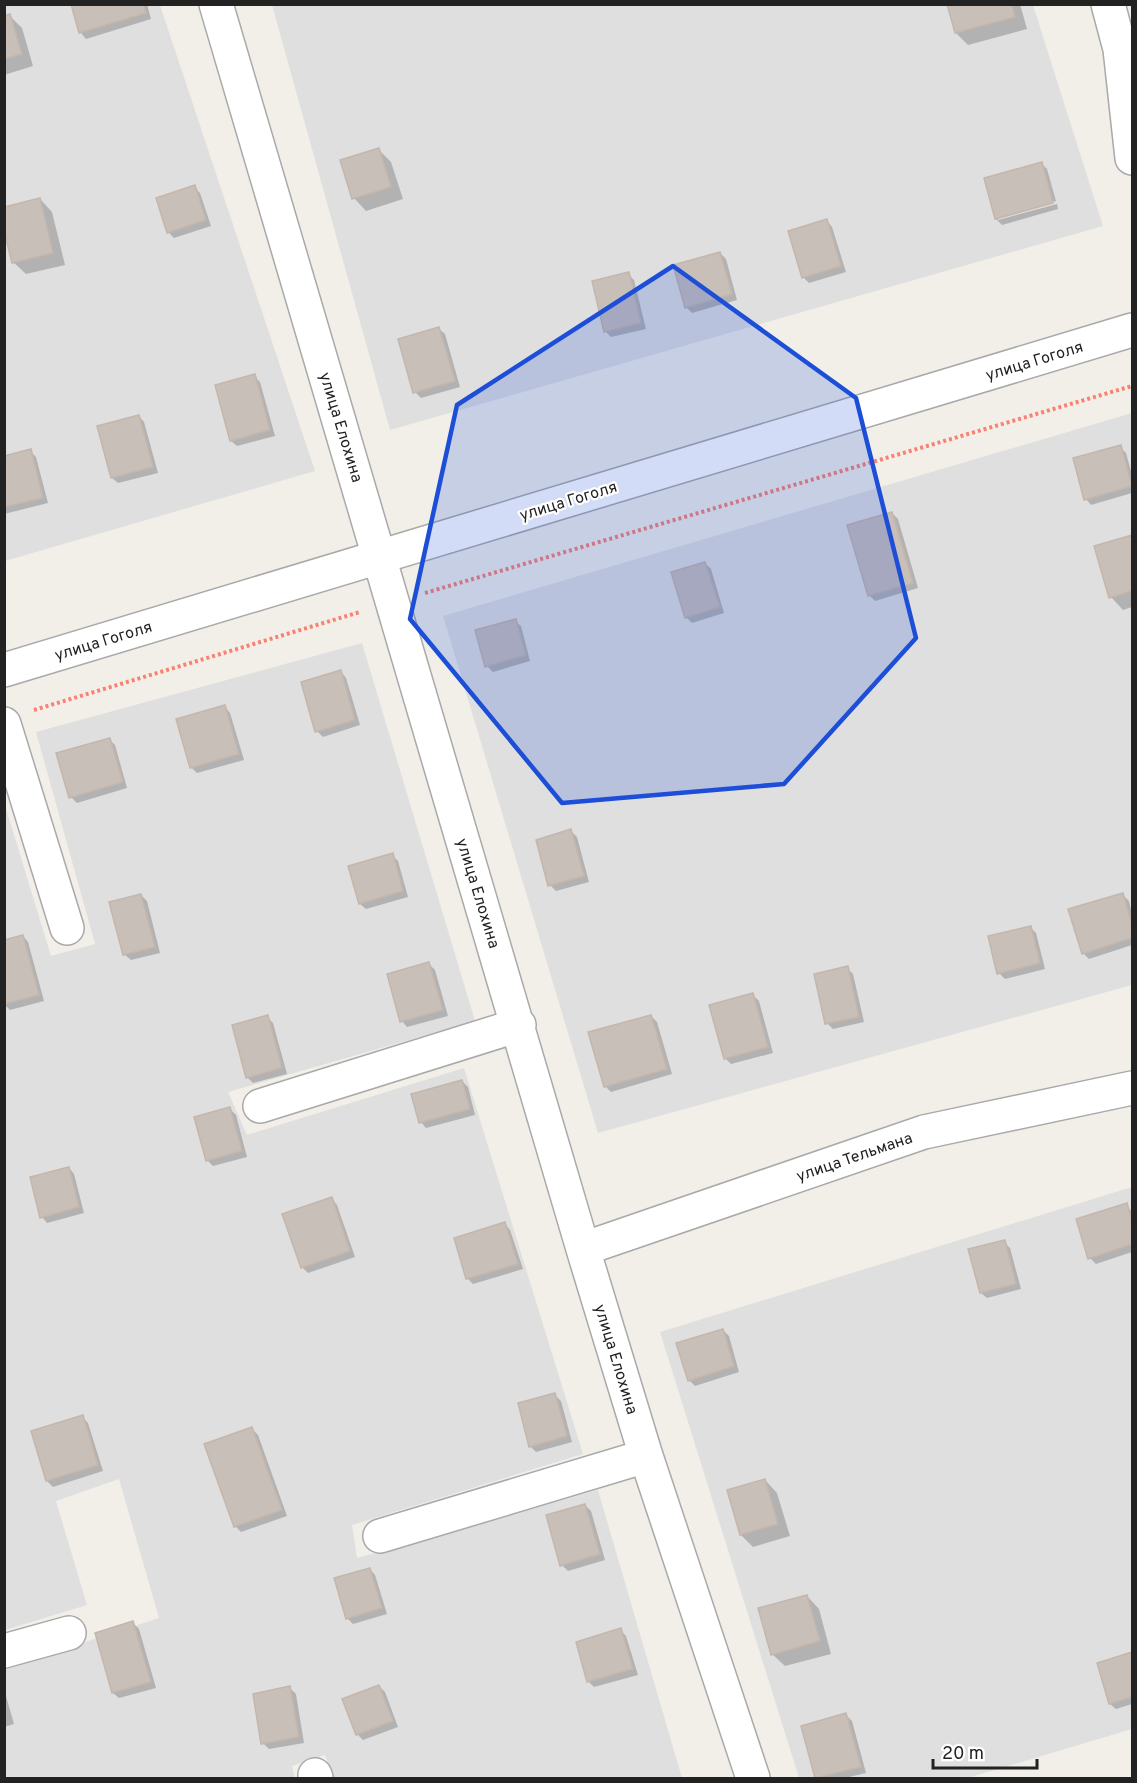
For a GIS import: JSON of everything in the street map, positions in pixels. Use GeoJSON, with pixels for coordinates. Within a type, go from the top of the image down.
{"type":"FeatureCollection","features":[{"type":"Feature","properties":{"kind":"street","name":"улица Елохина"},"geometry":{"type":"LineString","coordinates":[[216,4],[519,1025],[583,1249],[646,1456],[753,1779]]}},
{"type":"Feature","properties":{"kind":"street"},"geometry":{"type":"LineString","coordinates":[[1108,4],[1120,49],[1132,158]]}},
{"type":"Feature","properties":{"kind":"street","name":"улица Гоголя"},"geometry":{"type":"LineString","coordinates":[[4,670],[1132,330]]}},
{"type":"Feature","properties":{"kind":"street"},"geometry":{"type":"LineString","coordinates":[[16,718],[67,928]]}},
{"type":"Feature","properties":{"kind":"street"},"geometry":{"type":"LineString","coordinates":[[261,1106],[519,1025]]}},
{"type":"Feature","properties":{"kind":"street","name":"улица Тельмана"},"geometry":{"type":"LineString","coordinates":[[583,1249],[924,1132],[1132,1088]]}},
{"type":"Feature","properties":{"kind":"street"},"geometry":{"type":"LineString","coordinates":[[380,1536],[646,1456]]}},
{"type":"Feature","properties":{"kind":"street"},"geometry":{"type":"LineString","coordinates":[[4,1651],[69,1633]]}},
{"type":"Feature","properties":{"kind":"path"},"geometry":{"type":"LineString","coordinates":[[16,718],[392,603],[1132,386]]}},
{"type":"Feature","properties":{"kind":"highlighted area"},"geometry":{"type":"Polygon","coordinates":[[[673,266],[856,398],[916,638],[784,784],[562,803],[410,619],[457,405],[673,266]]]}},
{"type":"Feature","properties":{"kind":"shaded area"},"geometry":{"type":"Polygon","coordinates":[[[5,5],[160,5],[315,471],[5,561],[5,5]]]}},
{"type":"Feature","properties":{"kind":"shaded area"},"geometry":{"type":"Polygon","coordinates":[[[272,5],[1033,5],[1103,226],[390,430],[272,5]]]}},
{"type":"Feature","properties":{"kind":"shaded area"},"geometry":{"type":"Polygon","coordinates":[[[1132,413],[1132,985],[598,1133],[443,616],[1132,413]]]}},
{"type":"Feature","properties":{"kind":"shaded area"},"geometry":{"type":"Polygon","coordinates":[[[362,643],[475,1021],[228,1092],[247,1135],[464,1068],[583,1454],[352,1525],[357,1558],[598,1490],[682,1778],[333,1778],[325,1755],[292,1766],[295,1778],[5,1778],[5,1668],[159,1618],[119,1479],[56,1501],[87,1605],[5,1630],[4,802],[51,956],[95,944],[36,732],[362,643]]]}},
{"type":"Feature","properties":{"kind":"shaded area"},"geometry":{"type":"Polygon","coordinates":[[[1132,1187],[1132,1729],[968,1778],[799,1778],[660,1332],[1132,1187]]]}},
{"type":"Feature","properties":{"kind":"building"},"geometry":{"type":"Polygon","coordinates":[[[71,4],[143,4],[146,13],[79,33],[71,4]]]}},
{"type":"Feature","properties":{"kind":"building"},"geometry":{"type":"Polygon","coordinates":[[[947,4],[1012,4],[1015,17],[955,33],[947,4]]]}},
{"type":"Feature","properties":{"kind":"building"},"geometry":{"type":"Polygon","coordinates":[[[10,14],[22,54],[4,59],[4,16],[10,14]]]}},
{"type":"Feature","properties":{"kind":"building"},"geometry":{"type":"Polygon","coordinates":[[[379,148],[391,187],[352,199],[340,160],[379,148]]]}},
{"type":"Feature","properties":{"kind":"building"},"geometry":{"type":"Polygon","coordinates":[[[1042,162],[1053,203],[995,219],[984,178],[1042,162]]]}},
{"type":"Feature","properties":{"kind":"building"},"geometry":{"type":"Polygon","coordinates":[[[195,185],[206,220],[167,233],[156,198],[195,185]]]}},
{"type":"Feature","properties":{"kind":"building"},"geometry":{"type":"Polygon","coordinates":[[[40,198],[53,253],[12,263],[4,231],[4,207],[40,198]]]}},
{"type":"Feature","properties":{"kind":"building"},"geometry":{"type":"Polygon","coordinates":[[[827,219],[841,266],[802,278],[788,231],[827,219]]]}},
{"type":"Feature","properties":{"kind":"building"},"geometry":{"type":"Polygon","coordinates":[[[720,252],[732,294],[685,308],[673,265],[720,252]]]}},
{"type":"Feature","properties":{"kind":"building"},"geometry":{"type":"Polygon","coordinates":[[[629,272],[641,323],[604,332],[592,281],[629,272]]]}},
{"type":"Feature","properties":{"kind":"building"},"geometry":{"type":"Polygon","coordinates":[[[439,327],[455,381],[413,393],[398,339],[439,327]]]}},
{"type":"Feature","properties":{"kind":"building"},"geometry":{"type":"Polygon","coordinates":[[[255,374],[270,430],[230,441],[215,385],[255,374]]]}},
{"type":"Feature","properties":{"kind":"building"},"geometry":{"type":"Polygon","coordinates":[[[139,415],[153,467],[111,478],[97,426],[139,415]]]}},
{"type":"Feature","properties":{"kind":"building"},"geometry":{"type":"Polygon","coordinates":[[[1121,445],[1132,486],[1084,500],[1073,458],[1121,445]]]}},
{"type":"Feature","properties":{"kind":"building"},"geometry":{"type":"Polygon","coordinates":[[[31,449],[43,498],[4,507],[4,456],[31,449]]]}},
{"type":"Feature","properties":{"kind":"building"},"geometry":{"type":"Polygon","coordinates":[[[892,512],[913,583],[868,596],[847,525],[892,512]]]}},
{"type":"Feature","properties":{"kind":"building"},"geometry":{"type":"Polygon","coordinates":[[[1132,535],[1132,591],[1109,598],[1094,546],[1132,535]]]}},
{"type":"Feature","properties":{"kind":"building"},"geometry":{"type":"Polygon","coordinates":[[[705,562],[720,607],[685,618],[671,572],[705,562]]]}},
{"type":"Feature","properties":{"kind":"building"},"geometry":{"type":"Polygon","coordinates":[[[516,619],[526,655],[485,667],[475,630],[516,619]]]}},
{"type":"Feature","properties":{"kind":"building"},"geometry":{"type":"Polygon","coordinates":[[[341,670],[355,720],[315,732],[301,682],[341,670]]]}},
{"type":"Feature","properties":{"kind":"building"},"geometry":{"type":"Polygon","coordinates":[[[225,705],[239,754],[190,768],[176,719],[225,705]]]}},
{"type":"Feature","properties":{"kind":"building"},"geometry":{"type":"Polygon","coordinates":[[[110,738],[123,782],[69,798],[56,753],[110,738]]]}},
{"type":"Feature","properties":{"kind":"building"},"geometry":{"type":"Polygon","coordinates":[[[571,829],[584,876],[548,886],[536,840],[571,829]]]}},
{"type":"Feature","properties":{"kind":"building"},"geometry":{"type":"Polygon","coordinates":[[[393,853],[403,891],[359,904],[348,866],[393,853]]]}},
{"type":"Feature","properties":{"kind":"building"},"geometry":{"type":"Polygon","coordinates":[[[1123,893],[1132,924],[1132,938],[1082,954],[1068,909],[1123,893]]]}},
{"type":"Feature","properties":{"kind":"building"},"geometry":{"type":"Polygon","coordinates":[[[141,894],[155,947],[123,955],[109,902],[141,894]]]}},
{"type":"Feature","properties":{"kind":"building"},"geometry":{"type":"Polygon","coordinates":[[[1031,926],[1040,963],[997,974],[988,936],[1031,926]]]}},
{"type":"Feature","properties":{"kind":"building"},"geometry":{"type":"Polygon","coordinates":[[[23,935],[39,995],[4,1004],[4,940],[23,935]]]}},
{"type":"Feature","properties":{"kind":"building"},"geometry":{"type":"Polygon","coordinates":[[[429,962],[443,1010],[400,1022],[387,974],[429,962]]]}},
{"type":"Feature","properties":{"kind":"building"},"geometry":{"type":"Polygon","coordinates":[[[848,966],[859,1017],[825,1024],[814,974],[848,966]]]}},
{"type":"Feature","properties":{"kind":"building"},"geometry":{"type":"Polygon","coordinates":[[[753,993],[768,1047],[724,1059],[709,1005],[753,993]]]}},
{"type":"Feature","properties":{"kind":"building"},"geometry":{"type":"Polygon","coordinates":[[[268,1015],[282,1068],[246,1078],[232,1025],[268,1015]]]}},
{"type":"Feature","properties":{"kind":"building"},"geometry":{"type":"Polygon","coordinates":[[[651,1015],[667,1069],[604,1087],[588,1032],[651,1015]]]}},
{"type":"Feature","properties":{"kind":"building"},"geometry":{"type":"Polygon","coordinates":[[[462,1080],[470,1109],[419,1123],[411,1094],[462,1080]]]}},
{"type":"Feature","properties":{"kind":"building"},"geometry":{"type":"Polygon","coordinates":[[[230,1107],[242,1151],[206,1161],[194,1117],[230,1107]]]}},
{"type":"Feature","properties":{"kind":"building"},"geometry":{"type":"Polygon","coordinates":[[[69,1167],[79,1207],[40,1218],[30,1177],[69,1167]]]}},
{"type":"Feature","properties":{"kind":"building"},"geometry":{"type":"Polygon","coordinates":[[[332,1197],[350,1251],[301,1268],[282,1214],[332,1197]]]}},
{"type":"Feature","properties":{"kind":"building"},"geometry":{"type":"Polygon","coordinates":[[[1127,1203],[1132,1221],[1132,1244],[1088,1259],[1076,1219],[1127,1203]]]}},
{"type":"Feature","properties":{"kind":"building"},"geometry":{"type":"Polygon","coordinates":[[[505,1222],[518,1264],[466,1279],[454,1238],[505,1222]]]}},
{"type":"Feature","properties":{"kind":"building"},"geometry":{"type":"Polygon","coordinates":[[[1005,1240],[1016,1284],[980,1293],[968,1249],[1005,1240]]]}},
{"type":"Feature","properties":{"kind":"building"},"geometry":{"type":"Polygon","coordinates":[[[723,1329],[734,1366],[688,1381],[676,1343],[723,1329]]]}},
{"type":"Feature","properties":{"kind":"building"},"geometry":{"type":"Polygon","coordinates":[[[555,1393],[567,1436],[529,1447],[518,1403],[555,1393]]]}},
{"type":"Feature","properties":{"kind":"building"},"geometry":{"type":"Polygon","coordinates":[[[83,1415],[98,1465],[46,1481],[31,1431],[83,1415]]]}},
{"type":"Feature","properties":{"kind":"building"},"geometry":{"type":"Polygon","coordinates":[[[252,1427],[282,1510],[234,1527],[204,1444],[252,1427]]]}},
{"type":"Feature","properties":{"kind":"building"},"geometry":{"type":"Polygon","coordinates":[[[765,1479],[778,1524],[740,1535],[727,1490],[765,1479]]]}},
{"type":"Feature","properties":{"kind":"building"},"geometry":{"type":"Polygon","coordinates":[[[585,1504],[600,1554],[560,1566],[546,1515],[585,1504]]]}},
{"type":"Feature","properties":{"kind":"building"},"geometry":{"type":"Polygon","coordinates":[[[370,1568],[382,1608],[346,1619],[334,1578],[370,1568]]]}},
{"type":"Feature","properties":{"kind":"building"},"geometry":{"type":"Polygon","coordinates":[[[807,1595],[820,1641],[771,1655],[758,1608],[807,1595]]]}},
{"type":"Feature","properties":{"kind":"building"},"geometry":{"type":"Polygon","coordinates":[[[133,1621],[151,1682],[112,1693],[95,1633],[133,1621]]]}},
{"type":"Feature","properties":{"kind":"building"},"geometry":{"type":"Polygon","coordinates":[[[621,1628],[633,1669],[587,1682],[576,1642],[621,1628]]]}},
{"type":"Feature","properties":{"kind":"building"},"geometry":{"type":"Polygon","coordinates":[[[1132,1652],[1132,1697],[1109,1704],[1097,1663],[1132,1652]]]}},
{"type":"Feature","properties":{"kind":"building"},"geometry":{"type":"Polygon","coordinates":[[[379,1685],[393,1721],[356,1735],[342,1699],[379,1685]]]}},
{"type":"Feature","properties":{"kind":"building"},"geometry":{"type":"Polygon","coordinates":[[[290,1686],[299,1737],[261,1744],[253,1694],[290,1686]]]}},
{"type":"Feature","properties":{"kind":"building"},"geometry":{"type":"Polygon","coordinates":[[[846,1713],[861,1767],[815,1778],[801,1726],[846,1713]]]}}]}
